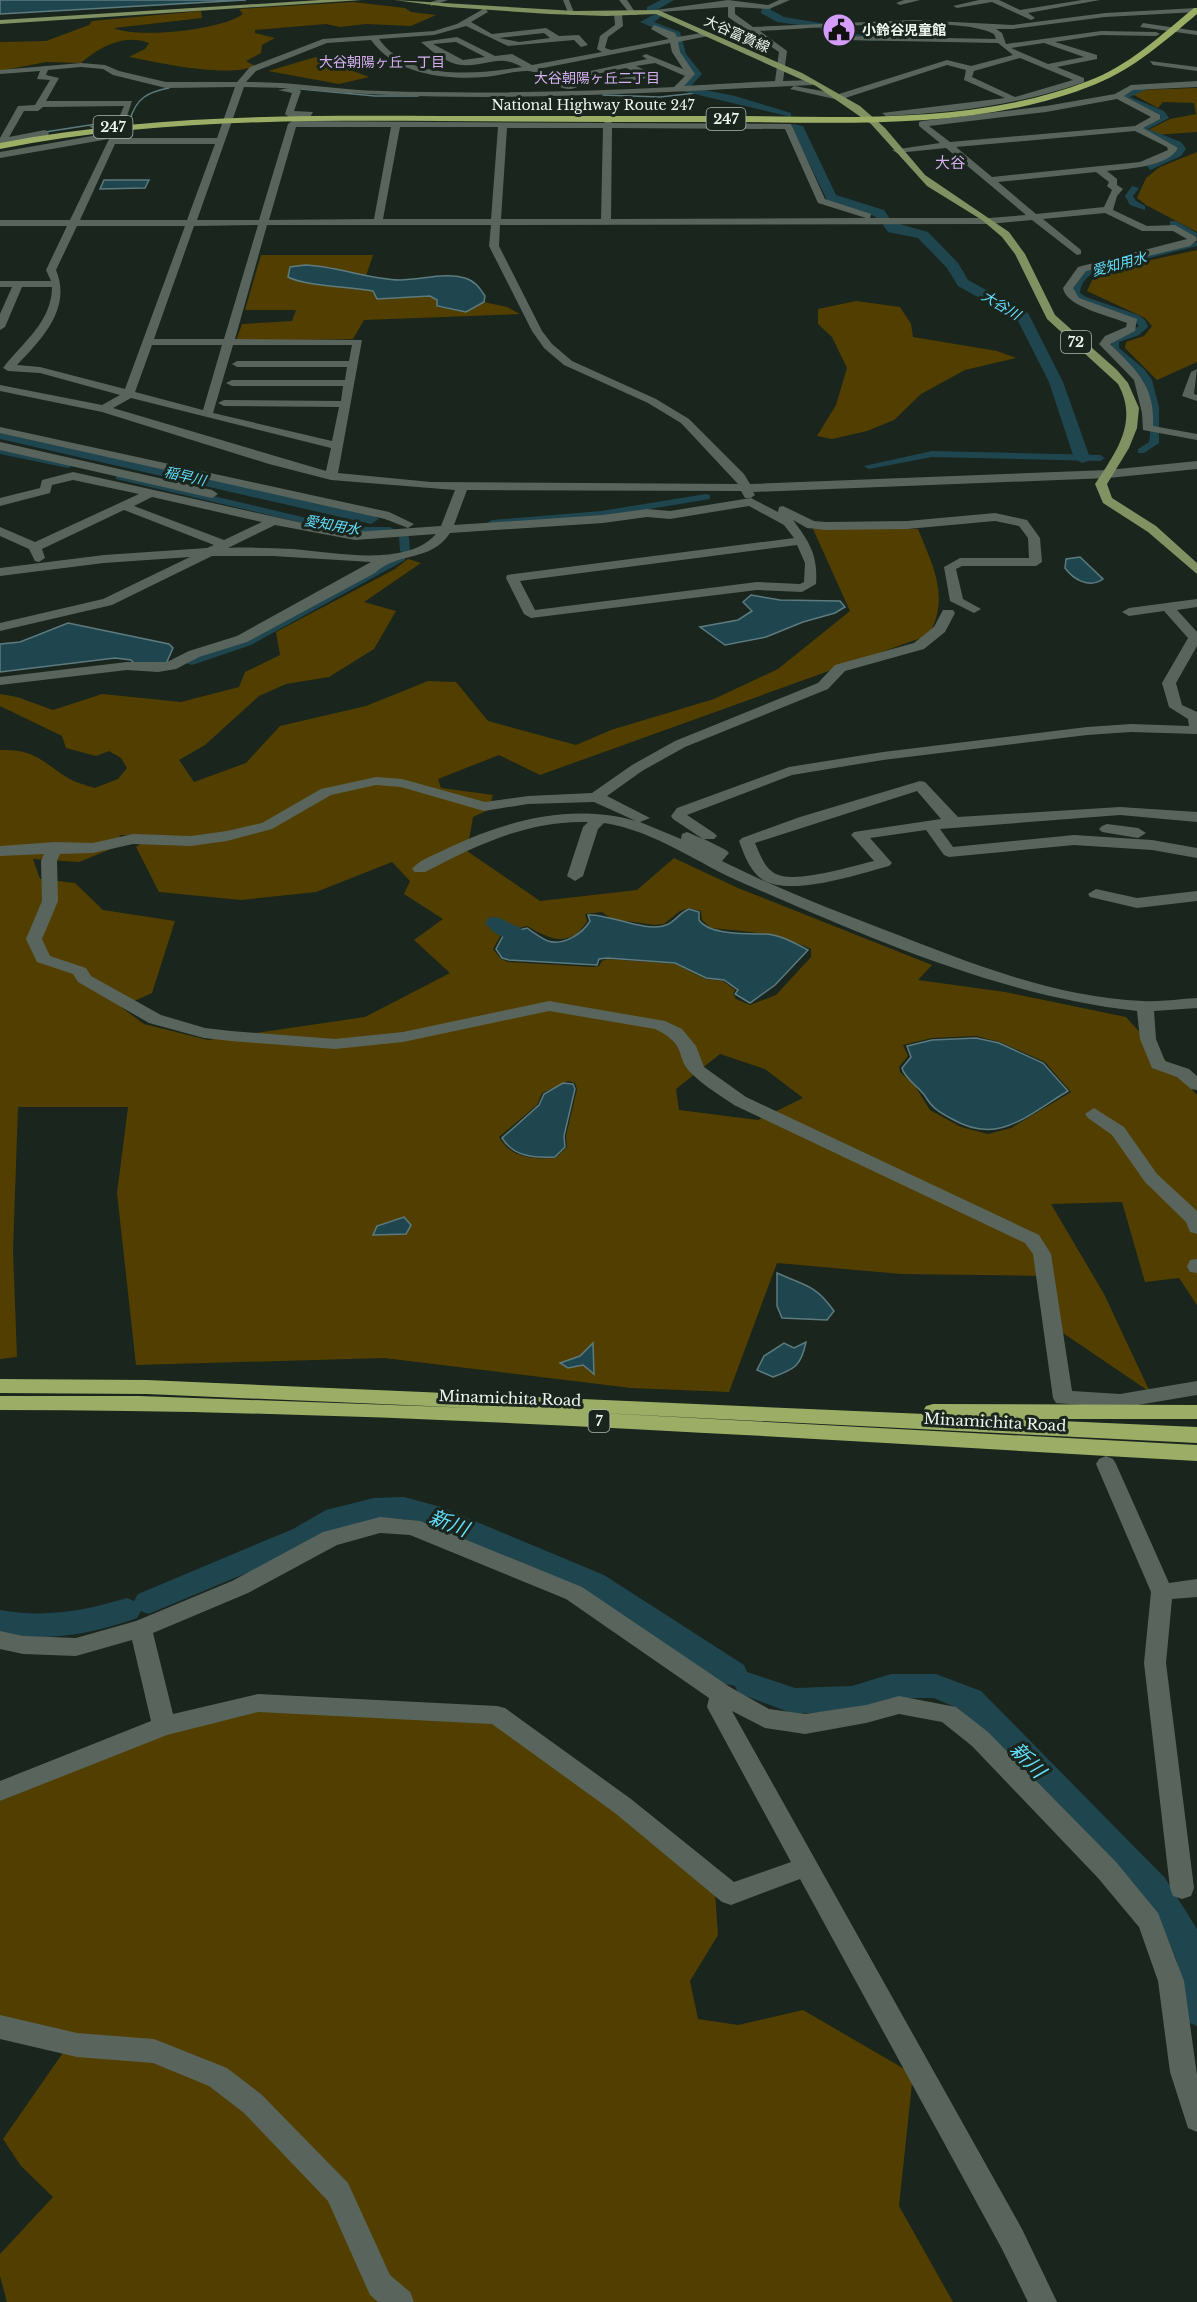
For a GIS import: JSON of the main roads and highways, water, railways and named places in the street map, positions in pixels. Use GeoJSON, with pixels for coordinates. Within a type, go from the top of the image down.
{"type":"FeatureCollection","features":[{"type":"Feature","properties":{"kind":"highway","name":"National Highway Route 247"},"geometry":{"type":"LineString","coordinates":[[872,120],[994,107],[1066,91],[1129,64],[1197,10]]}},
{"type":"Feature","properties":{"kind":"highway","name":"National Highway Route 247"},"geometry":{"type":"LineString","coordinates":[[1,144],[81,130],[227,120],[872,120],[987,112],[1079,91],[1129,71],[1197,20]]}},
{"type":"Feature","properties":{"kind":"highway","name":"Minamichita Road"},"geometry":{"type":"LineString","coordinates":[[0,1386],[147,1387],[1197,1436]]}},
{"type":"Feature","properties":{"kind":"highway","name":"Minamichita Road"},"geometry":{"type":"LineString","coordinates":[[0,1404],[139,1403],[549,1418],[1197,1453]]}},
{"type":"Feature","properties":{"kind":"highway"},"geometry":{"type":"LineString","coordinates":[[792,1416],[805,1411],[828,1410],[1197,1412]]}},
{"type":"Feature","properties":{"kind":"main road"},"geometry":{"type":"LineString","coordinates":[[0,22],[358,0]]}},
{"type":"Feature","properties":{"kind":"main road","name":"大谷富貴線"},"geometry":{"type":"LineString","coordinates":[[398,0],[485,10],[618,14],[658,10],[705,34],[812,82],[872,120]]}},
{"type":"Feature","properties":{"kind":"main road","name":"72"},"geometry":{"type":"LineString","coordinates":[[872,120],[928,183],[989,221],[1013,243],[1026,264],[1037,297],[1056,325],[1110,369],[1129,394],[1133,408],[1132,427],[1101,484],[1107,500],[1152,528],[1197,570]]}},
{"type":"Feature","properties":{"kind":"water"},"geometry":{"type":"Polygon","coordinates":[[[0,0],[246,0],[0,14],[0,0]]]}},
{"type":"Feature","properties":{"kind":"water"},"geometry":{"type":"Polygon","coordinates":[[[104,180],[149,180],[145,188],[100,189],[104,180]]]}},
{"type":"Feature","properties":{"kind":"water"},"geometry":{"type":"Polygon","coordinates":[[[305,265],[400,280],[457,276],[472,281],[479,287],[485,296],[484,302],[466,312],[437,306],[437,300],[430,296],[377,299],[373,291],[316,284],[288,277],[290,267],[305,265]]]}},
{"type":"Feature","properties":{"kind":"water"},"geometry":{"type":"Polygon","coordinates":[[[1080,557],[1103,579],[1087,583],[1068,572],[1065,568],[1066,559],[1080,557]]]}},
{"type":"Feature","properties":{"kind":"water"},"geometry":{"type":"Polygon","coordinates":[[[751,595],[780,600],[840,601],[845,607],[835,613],[803,622],[766,637],[725,645],[700,627],[738,620],[752,611],[743,602],[751,595]]]}},
{"type":"Feature","properties":{"kind":"water"},"geometry":{"type":"Polygon","coordinates":[[[68,623],[169,644],[173,648],[166,664],[135,664],[131,660],[115,658],[0,672],[0,644],[20,642],[68,623]]]}},
{"type":"Feature","properties":{"kind":"water"},"geometry":{"type":"Polygon","coordinates":[[[689,909],[699,912],[699,920],[711,929],[729,933],[775,936],[787,939],[808,950],[775,985],[750,1003],[735,994],[738,990],[724,980],[706,978],[675,963],[607,958],[599,959],[597,965],[509,960],[502,958],[496,949],[504,934],[527,928],[548,941],[566,940],[587,926],[590,921],[588,915],[657,927],[669,924],[689,909]]]}},
{"type":"Feature","properties":{"kind":"water"},"geometry":{"type":"Polygon","coordinates":[[[976,1038],[999,1043],[1043,1063],[1068,1091],[1026,1118],[999,1128],[969,1127],[943,1114],[933,1107],[903,1072],[902,1068],[911,1057],[907,1046],[932,1040],[976,1038]]]}},
{"type":"Feature","properties":{"kind":"water"},"geometry":{"type":"Polygon","coordinates":[[[563,1083],[573,1084],[575,1089],[564,1136],[565,1147],[555,1157],[525,1155],[512,1149],[502,1138],[539,1105],[544,1094],[563,1083]]]}},
{"type":"Feature","properties":{"kind":"water"},"geometry":{"type":"Polygon","coordinates":[[[404,1217],[411,1225],[406,1234],[373,1235],[377,1226],[404,1217]]]}},
{"type":"Feature","properties":{"kind":"water"},"geometry":{"type":"Polygon","coordinates":[[[777,1273],[809,1287],[821,1296],[834,1311],[827,1320],[782,1318],[777,1306],[777,1273]]]}},
{"type":"Feature","properties":{"kind":"water"},"geometry":{"type":"Polygon","coordinates":[[[806,1342],[799,1362],[787,1372],[773,1377],[757,1370],[764,1356],[784,1343],[794,1348],[806,1342]]]}},
{"type":"Feature","properties":{"kind":"water"},"geometry":{"type":"Polygon","coordinates":[[[593,1343],[594,1374],[583,1365],[568,1368],[560,1363],[580,1356],[593,1343]]]}},
{"type":"Feature","properties":{"kind":"waterway","name":"大谷川"},"geometry":{"type":"LineString","coordinates":[[651,9],[669,0]]}},
{"type":"Feature","properties":{"kind":"waterway"},"geometry":{"type":"LineString","coordinates":[[767,7],[765,11],[781,20],[820,25]]}},
{"type":"Feature","properties":{"kind":"waterway","name":"大谷川"},"geometry":{"type":"LineString","coordinates":[[657,16],[645,22],[676,34],[678,38]]}},
{"type":"Feature","properties":{"kind":"waterway"},"geometry":{"type":"LineString","coordinates":[[825,27],[828,27],[831,36],[873,38]]}},
{"type":"Feature","properties":{"kind":"waterway","name":"大谷川"},"geometry":{"type":"LineString","coordinates":[[679,42],[681,54],[696,74],[685,86]]}},
{"type":"Feature","properties":{"kind":"waterway"},"geometry":{"type":"LineString","coordinates":[[279,87],[375,96],[418,96]]}},
{"type":"Feature","properties":{"kind":"waterway"},"geometry":{"type":"LineString","coordinates":[[124,121],[130,120],[139,101],[144,97],[169,88]]}},
{"type":"Feature","properties":{"kind":"waterway","name":"大谷川"},"geometry":{"type":"LineString","coordinates":[[686,89],[696,93],[731,98],[787,115]]}},
{"type":"Feature","properties":{"kind":"waterway","name":"愛知用水"},"geometry":{"type":"LineString","coordinates":[[1143,89],[1126,94],[1127,98],[1161,113],[1165,118],[1146,126],[1144,130],[1178,144],[1182,149],[1178,154],[1150,168]]}},
{"type":"Feature","properties":{"kind":"waterway"},"geometry":{"type":"LineString","coordinates":[[603,95],[660,97],[696,93]]}},
{"type":"Feature","properties":{"kind":"waterway"},"geometry":{"type":"LineString","coordinates":[[45,132],[103,123]]}},
{"type":"Feature","properties":{"kind":"waterway","name":"大谷川"},"geometry":{"type":"LineString","coordinates":[[797,126],[831,197],[879,213],[884,219]]}},
{"type":"Feature","properties":{"kind":"waterway","name":"愛知用水"},"geometry":{"type":"LineString","coordinates":[[1135,188],[1129,196],[1133,203],[1142,208]]}},
{"type":"Feature","properties":{"kind":"waterway","name":"愛知用水"},"geometry":{"type":"LineString","coordinates":[[1173,223],[1197,236]]}},
{"type":"Feature","properties":{"kind":"waterway","name":"大谷川"},"geometry":{"type":"LineString","coordinates":[[889,225],[893,229],[916,231],[923,235],[953,266],[963,283],[1023,316],[1056,382],[1082,458]]}},
{"type":"Feature","properties":{"kind":"waterway","name":"愛知用水"},"geometry":{"type":"LineString","coordinates":[[1141,451],[1154,443],[1155,418],[1150,388],[1144,374],[1115,349],[1115,341],[1136,333],[1144,327],[1142,322],[1134,317],[1083,299],[1076,294],[1077,286],[1084,276],[1094,269],[1197,244]]}},
{"type":"Feature","properties":{"kind":"waterway","name":"稲早川"},"geometry":{"type":"LineString","coordinates":[[0,434],[371,519]]}},
{"type":"Feature","properties":{"kind":"waterway","name":"愛知用水"},"geometry":{"type":"LineString","coordinates":[[0,451],[68,465]]}},
{"type":"Feature","properties":{"kind":"waterway","name":"愛知用水"},"geometry":{"type":"LineString","coordinates":[[869,466],[932,454],[1100,458]]}},
{"type":"Feature","properties":{"kind":"waterway","name":"愛知用水"},"geometry":{"type":"LineString","coordinates":[[120,477],[345,530],[390,530]]}},
{"type":"Feature","properties":{"kind":"waterway","name":"愛知用水"},"geometry":{"type":"LineString","coordinates":[[492,523],[601,514],[706,497]]}},
{"type":"Feature","properties":{"kind":"waterway"},"geometry":{"type":"LineString","coordinates":[[404,537],[405,551]]}},
{"type":"Feature","properties":{"kind":"waterway"},"geometry":{"type":"LineString","coordinates":[[191,662],[247,643],[401,558]]}},
{"type":"Feature","properties":{"kind":"waterway"},"geometry":{"type":"LineString","coordinates":[[496,923],[502,930],[512,932]]}},
{"type":"Feature","properties":{"kind":"waterway","name":"新川"},"geometry":{"type":"LineString","coordinates":[[148,1602],[303,1537],[336,1518],[374,1509],[404,1508],[431,1515],[594,1583],[733,1674]]}},
{"type":"Feature","properties":{"kind":"waterway","name":"新川"},"geometry":{"type":"LineString","coordinates":[[0,1622],[35,1627],[64,1626],[127,1610]]}},
{"type":"Feature","properties":{"kind":"waterway","name":"新川"},"geometry":{"type":"LineString","coordinates":[[749,1684],[794,1701],[852,1698],[891,1686],[936,1686],[970,1700],[1153,1888],[1180,1928],[1194,1961],[1197,2010]]}},
{"type":"Feature","properties":{"kind":"place","name":"小鈴谷児童館"},"geometry":{"type":"Point","coordinates":[839,30]}},
{"type":"Feature","properties":{"kind":"district","name":"大谷朝陽ヶ丘一丁目"},"geometry":{"type":"Point","coordinates":[382,62]}},
{"type":"Feature","properties":{"kind":"district","name":"大谷朝陽ヶ丘二丁目"},"geometry":{"type":"Point","coordinates":[597,78]}},
{"type":"Feature","properties":{"kind":"district","name":"大谷"},"geometry":{"type":"Point","coordinates":[950,162]}}]}
